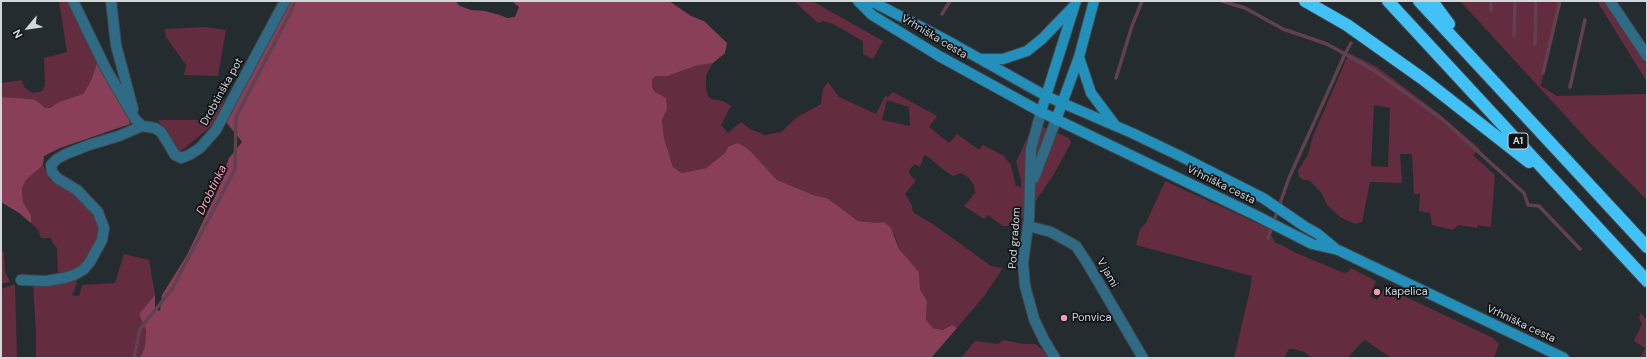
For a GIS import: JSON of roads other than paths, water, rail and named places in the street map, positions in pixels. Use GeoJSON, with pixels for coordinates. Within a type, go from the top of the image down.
{"type":"FeatureCollection","features":[{"type":"Feature","properties":{"kind":"highway"},"geometry":{"type":"LineString","coordinates":[[1305,1],[1347,25],[1423,79],[1559,186]]}},
{"type":"Feature","properties":{"kind":"highway","name":"A1"},"geometry":{"type":"LineString","coordinates":[[1388,1],[1647,281]]}},
{"type":"Feature","properties":{"kind":"highway","name":"A1"},"geometry":{"type":"LineString","coordinates":[[1419,1],[1647,248]]}},
{"type":"Feature","properties":{"kind":"highway"},"geometry":{"type":"LineString","coordinates":[[1432,1],[1478,64]]}},
{"type":"Feature","properties":{"kind":"main road","name":"Vrhniška cesta"},"geometry":{"type":"LineString","coordinates":[[858,1],[875,3],[1046,96],[1117,126],[1262,198],[1318,234],[1338,250]]}},
{"type":"Feature","properties":{"kind":"main road","name":"Vrhniška cesta"},"geometry":{"type":"LineString","coordinates":[[858,1],[872,15],[939,56],[1056,120],[1255,215],[1312,244],[1338,250],[1564,358]]}},
{"type":"Feature","properties":{"kind":"main road"},"geometry":{"type":"LineString","coordinates":[[1056,120],[1079,57],[1094,1]]}},
{"type":"Feature","properties":{"kind":"main road"},"geometry":{"type":"LineString","coordinates":[[980,59],[1003,60],[1027,51],[1042,39],[1075,4]]}},
{"type":"Feature","properties":{"kind":"main road"},"geometry":{"type":"LineString","coordinates":[[1041,112],[1075,4]]}},
{"type":"Feature","properties":{"kind":"main road"},"geometry":{"type":"LineString","coordinates":[[1079,57],[1091,93],[1117,126]]}},
{"type":"Feature","properties":{"kind":"street"},"geometry":{"type":"LineString","coordinates":[[73,1],[106,69],[139,122]]}},
{"type":"Feature","properties":{"kind":"street"},"geometry":{"type":"LineString","coordinates":[[111,1],[116,45],[139,122]]}},
{"type":"Feature","properties":{"kind":"street","name":"Drobtinška pot"},"geometry":{"type":"LineString","coordinates":[[139,122],[161,132],[175,155],[181,158],[200,148],[216,130],[285,1]]}},
{"type":"Feature","properties":{"kind":"street"},"geometry":{"type":"LineString","coordinates":[[1610,1],[1647,56]]}},
{"type":"Feature","properties":{"kind":"street"},"geometry":{"type":"LineString","coordinates":[[1031,186],[1031,149],[1041,112]]}},
{"type":"Feature","properties":{"kind":"street"},"geometry":{"type":"LineString","coordinates":[[1031,186],[1056,120]]}},
{"type":"Feature","properties":{"kind":"street"},"geometry":{"type":"LineString","coordinates":[[20,280],[46,281],[64,278],[83,270],[90,262],[102,240],[104,228],[98,212],[77,190],[57,178],[52,172],[52,165],[66,154],[119,136],[139,122]]}},
{"type":"Feature","properties":{"kind":"street","name":"Pod gradom"},"geometry":{"type":"LineString","coordinates":[[1031,186],[1023,263],[1025,286],[1034,319],[1055,358]]}},
{"type":"Feature","properties":{"kind":"street","name":"V jami"},"geometry":{"type":"LineString","coordinates":[[1028,226],[1051,232],[1076,246],[1143,358]]}},
{"type":"Feature","properties":{"kind":"waterway","name":"Drobtinka"},"geometry":{"type":"LineString","coordinates":[[134,358],[140,329],[172,289],[235,169],[236,117],[295,1]]}},
{"type":"Feature","properties":{"kind":"waterway"},"geometry":{"type":"LineString","coordinates":[[942,14],[950,1]]}},
{"type":"Feature","properties":{"kind":"waterway"},"geometry":{"type":"LineString","coordinates":[[1116,78],[1132,26],[1142,1]]}},
{"type":"Feature","properties":{"kind":"waterway"},"geometry":{"type":"LineString","coordinates":[[1222,1],[1245,8],[1283,29],[1327,44],[1345,54],[1289,178],[1268,238]]}},
{"type":"Feature","properties":{"kind":"waterway"},"geometry":{"type":"LineString","coordinates":[[1491,1],[1491,10]]}},
{"type":"Feature","properties":{"kind":"waterway"},"geometry":{"type":"LineString","coordinates":[[1514,36],[1515,1]]}},
{"type":"Feature","properties":{"kind":"waterway"},"geometry":{"type":"LineString","coordinates":[[1535,44],[1536,1]]}},
{"type":"Feature","properties":{"kind":"waterway"},"geometry":{"type":"LineString","coordinates":[[1543,73],[1560,1]]}},
{"type":"Feature","properties":{"kind":"waterway"},"geometry":{"type":"LineString","coordinates":[[1570,87],[1585,20]]}},
{"type":"Feature","properties":{"kind":"waterway"},"geometry":{"type":"LineString","coordinates":[[1351,43],[1345,54],[1375,71],[1442,119],[1524,193],[1528,205],[1539,206],[1580,249]]}},
{"type":"Feature","properties":{"kind":"place","name":"Kapelica"},"geometry":{"type":"Point","coordinates":[1377,292]}},
{"type":"Feature","properties":{"kind":"place","name":"Ponvica"},"geometry":{"type":"Point","coordinates":[1064,318]}}]}
